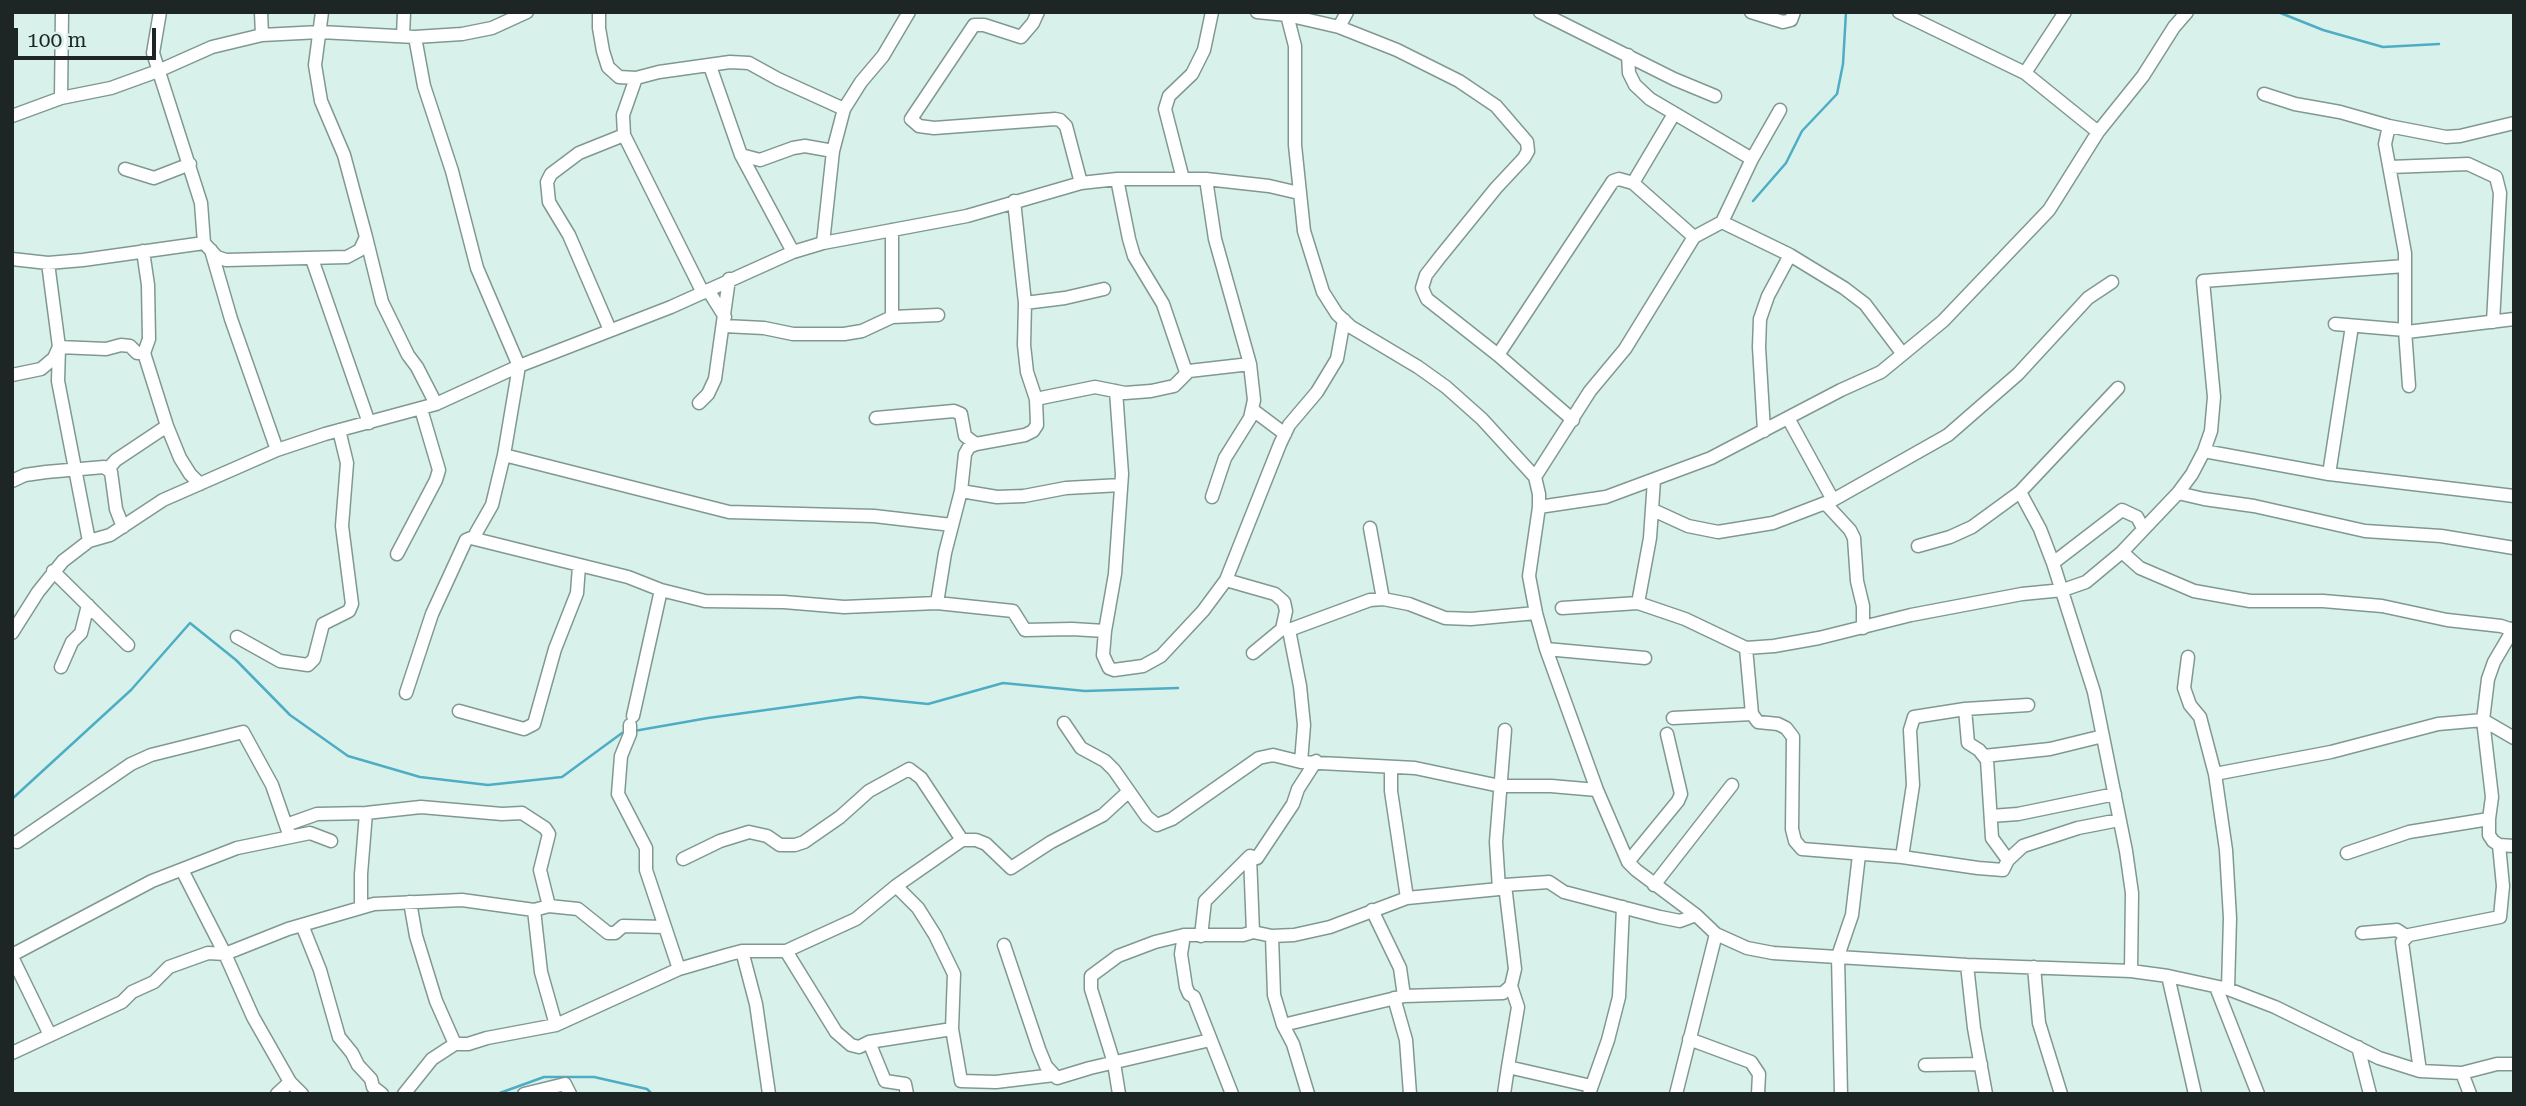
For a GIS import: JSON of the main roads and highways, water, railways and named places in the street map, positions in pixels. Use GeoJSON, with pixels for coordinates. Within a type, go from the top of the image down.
{"type":"FeatureCollection","features":[{"type":"Feature","properties":{"kind":"waterway"},"geometry":{"type":"LineString","coordinates":[[1753,201],[1786,163],[1802,131],[1837,94],[1843,64],[1846,12]]}},
{"type":"Feature","properties":{"kind":"waterway"},"geometry":{"type":"LineString","coordinates":[[2278,12],[2323,30],[2383,47],[2439,44]]}},
{"type":"Feature","properties":{"kind":"waterway"},"geometry":{"type":"LineString","coordinates":[[12,799],[131,690],[190,623],[236,660],[290,715],[348,756],[420,777],[488,785],[562,777],[627,732]]}},
{"type":"Feature","properties":{"kind":"waterway"},"geometry":{"type":"LineString","coordinates":[[634,731],[860,697],[928,704],[1003,683],[1085,691],[1178,688]]}},
{"type":"Feature","properties":{"kind":"waterway"},"geometry":{"type":"LineString","coordinates":[[497,1094],[544,1077],[594,1077],[647,1089],[652,1094]]}}]}
